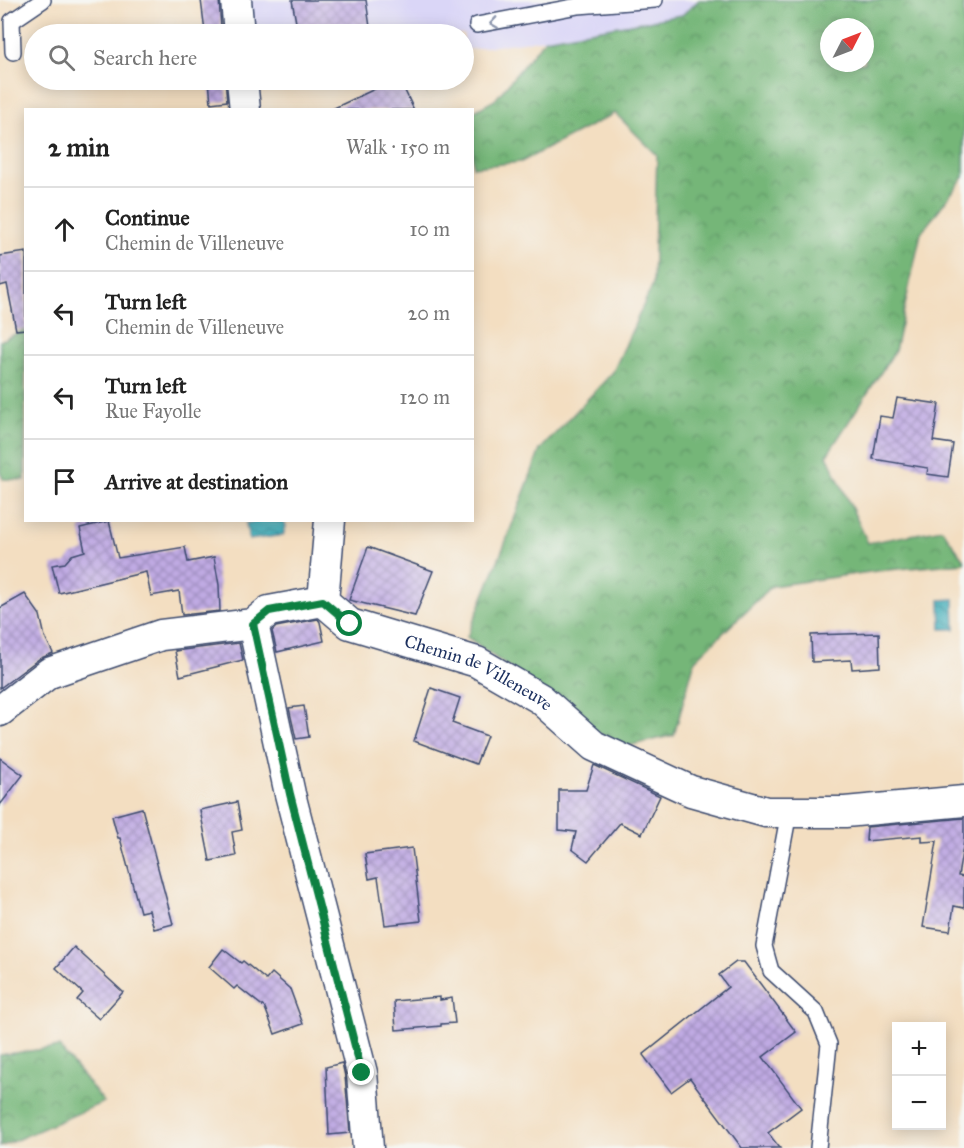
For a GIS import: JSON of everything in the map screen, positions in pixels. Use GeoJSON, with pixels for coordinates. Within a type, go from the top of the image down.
{"type":"FeatureCollection","features":[{"type":"Feature","properties":{"kind":"street"},"geometry":{"type":"LineString","coordinates":[[237,0],[238,24]]}},
{"type":"Feature","properties":{"kind":"street"},"geometry":{"type":"LineString","coordinates":[[243,90],[245,108]]}},
{"type":"Feature","properties":{"kind":"street"},"geometry":{"type":"LineString","coordinates":[[0,711],[50,673],[161,635],[253,624],[269,611],[323,601],[330,522]]}},
{"type":"Feature","properties":{"kind":"street","name":"Chemin de Villeneuve"},"geometry":{"type":"LineString","coordinates":[[323,601],[350,624],[477,662],[541,699],[594,746],[691,791],[766,812],[845,812],[964,801]]}},
{"type":"Feature","properties":{"kind":"street"},"geometry":{"type":"LineString","coordinates":[[253,624],[290,794],[362,1073],[368,1148]]}},
{"type":"Feature","properties":{"kind":"lane"},"geometry":{"type":"LineString","coordinates":[[13,52],[12,21],[43,0]]}},
{"type":"Feature","properties":{"kind":"lane"},"geometry":{"type":"LineString","coordinates":[[477,25],[578,6],[655,0]]}},
{"type":"Feature","properties":{"kind":"lane"},"geometry":{"type":"LineString","coordinates":[[789,812],[764,946],[771,971],[816,1012],[829,1044],[818,1148]]}},
{"type":"Feature","properties":{"kind":"shaded area"},"geometry":{"type":"Polygon","coordinates":[[[246,0],[699,0],[682,15],[590,33],[474,49],[474,24],[250,24],[246,0]]]}},
{"type":"Feature","properties":{"kind":"green space"},"geometry":{"type":"Polygon","coordinates":[[[699,0],[964,0],[964,177],[921,233],[895,351],[827,455],[868,543],[942,529],[964,563],[877,571],[772,586],[695,660],[674,735],[620,748],[467,637],[540,450],[613,372],[653,284],[657,155],[615,113],[521,162],[474,167],[474,111],[495,100],[545,39],[682,15],[699,0]]]}},
{"type":"Feature","properties":{"kind":"green space"},"geometry":{"type":"Polygon","coordinates":[[[24,330],[24,480],[3,479],[0,472],[0,341],[24,330]]]}},
{"type":"Feature","properties":{"kind":"green space"},"geometry":{"type":"Polygon","coordinates":[[[59,1047],[104,1102],[0,1147],[0,1055],[59,1047]]]}},
{"type":"Feature","properties":{"kind":"water"},"geometry":{"type":"Polygon","coordinates":[[[284,522],[286,526],[283,535],[249,540],[246,523],[284,522]]]}},
{"type":"Feature","properties":{"kind":"water"},"geometry":{"type":"Polygon","coordinates":[[[954,599],[955,629],[941,629],[940,600],[954,599]]]}},
{"type":"Feature","properties":{"kind":"building"},"geometry":{"type":"Polygon","coordinates":[[[201,0],[219,0],[221,24],[204,24],[201,0]]]}},
{"type":"Feature","properties":{"kind":"building"},"geometry":{"type":"Polygon","coordinates":[[[292,0],[366,0],[370,24],[296,24],[292,0]]]}},
{"type":"Feature","properties":{"kind":"building"},"geometry":{"type":"Polygon","coordinates":[[[210,90],[226,90],[227,101],[211,103],[210,90]]]}},
{"type":"Feature","properties":{"kind":"building"},"geometry":{"type":"Polygon","coordinates":[[[373,90],[405,90],[413,108],[334,108],[373,90]]]}},
{"type":"Feature","properties":{"kind":"building"},"geometry":{"type":"Polygon","coordinates":[[[24,252],[24,329],[16,330],[7,284],[0,286],[0,256],[24,252]]]}},
{"type":"Feature","properties":{"kind":"building"},"geometry":{"type":"Polygon","coordinates":[[[897,398],[939,404],[933,441],[953,444],[948,477],[927,474],[928,468],[873,459],[880,416],[893,418],[897,398]]]}},
{"type":"Feature","properties":{"kind":"building"},"geometry":{"type":"Polygon","coordinates":[[[109,522],[118,558],[185,547],[188,562],[214,557],[219,585],[220,611],[182,615],[179,591],[151,596],[146,572],[59,593],[52,565],[65,563],[72,555],[85,551],[80,528],[109,522]]]}},
{"type":"Feature","properties":{"kind":"building"},"geometry":{"type":"Polygon","coordinates":[[[368,547],[433,571],[415,616],[349,600],[368,547]]]}},
{"type":"Feature","properties":{"kind":"building"},"geometry":{"type":"Polygon","coordinates":[[[25,594],[40,615],[45,637],[53,653],[39,659],[0,688],[0,608],[25,594]]]}},
{"type":"Feature","properties":{"kind":"building"},"geometry":{"type":"Polygon","coordinates":[[[318,619],[324,641],[277,652],[272,631],[276,627],[318,619]]]}},
{"type":"Feature","properties":{"kind":"building"},"geometry":{"type":"Polygon","coordinates":[[[879,633],[880,667],[852,669],[851,660],[812,662],[811,635],[879,633]]]}},
{"type":"Feature","properties":{"kind":"building"},"geometry":{"type":"Polygon","coordinates":[[[239,643],[243,660],[180,676],[175,651],[239,643]]]}},
{"type":"Feature","properties":{"kind":"building"},"geometry":{"type":"Polygon","coordinates":[[[431,688],[460,698],[452,723],[487,736],[476,764],[414,741],[431,688]]]}},
{"type":"Feature","properties":{"kind":"building"},"geometry":{"type":"Polygon","coordinates":[[[304,706],[309,737],[296,739],[289,708],[304,706]]]}},
{"type":"Feature","properties":{"kind":"building"},"geometry":{"type":"Polygon","coordinates":[[[0,758],[23,775],[0,805],[0,758]]]}},
{"type":"Feature","properties":{"kind":"building"},"geometry":{"type":"Polygon","coordinates":[[[594,765],[660,796],[642,834],[620,823],[588,861],[572,849],[576,832],[559,830],[559,790],[586,790],[594,765]]]}},
{"type":"Feature","properties":{"kind":"building"},"geometry":{"type":"Polygon","coordinates":[[[237,802],[242,830],[232,832],[236,856],[210,861],[200,810],[237,802]]]}},
{"type":"Feature","properties":{"kind":"building"},"geometry":{"type":"Polygon","coordinates":[[[142,808],[173,924],[154,929],[149,910],[140,912],[112,816],[142,808]]]}},
{"type":"Feature","properties":{"kind":"building"},"geometry":{"type":"Polygon","coordinates":[[[964,818],[964,841],[958,876],[964,877],[964,908],[954,906],[950,931],[923,927],[937,841],[922,842],[922,836],[866,841],[867,827],[964,818]]]}},
{"type":"Feature","properties":{"kind":"building"},"geometry":{"type":"Polygon","coordinates":[[[412,848],[421,921],[385,925],[378,877],[369,879],[365,854],[412,848]]]}},
{"type":"Feature","properties":{"kind":"building"},"geometry":{"type":"Polygon","coordinates":[[[74,947],[123,992],[99,1019],[77,1000],[83,993],[56,968],[74,947]]]}},
{"type":"Feature","properties":{"kind":"building"},"geometry":{"type":"Polygon","coordinates":[[[223,949],[241,963],[243,961],[266,980],[272,973],[290,989],[303,1024],[275,1034],[265,1008],[237,986],[234,989],[209,967],[223,949]]]}},
{"type":"Feature","properties":{"kind":"building"},"geometry":{"type":"Polygon","coordinates":[[[736,962],[744,962],[796,1032],[763,1057],[801,1108],[768,1133],[780,1148],[742,1148],[690,1078],[671,1092],[643,1055],[728,987],[719,975],[736,962]]]}},
{"type":"Feature","properties":{"kind":"building"},"geometry":{"type":"Polygon","coordinates":[[[440,997],[440,1000],[452,998],[455,1023],[396,1030],[394,1001],[440,997]]]}},
{"type":"Feature","properties":{"kind":"building"},"geometry":{"type":"Polygon","coordinates":[[[342,1063],[350,1133],[329,1135],[326,1067],[342,1063]]]}},
{"type":"Feature","properties":{"kind":"route"},"geometry":{"type":"LineString","coordinates":[[350,624],[323,601],[269,611],[253,624],[290,794],[362,1073]]}}]}
